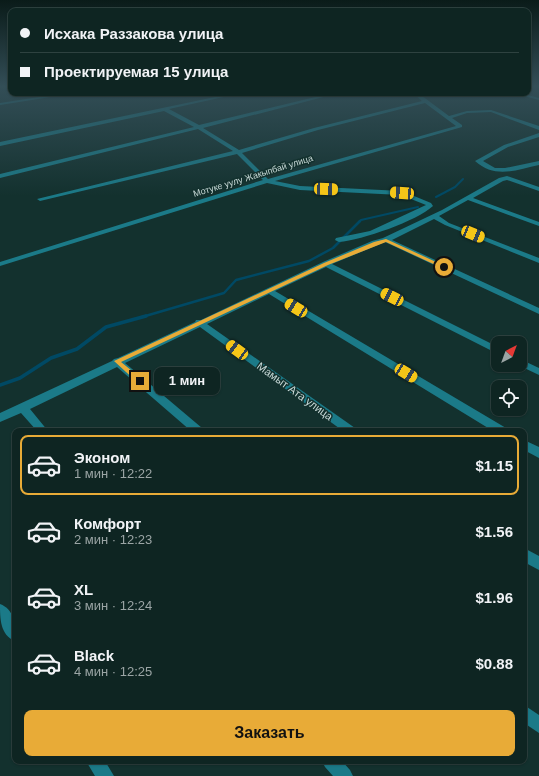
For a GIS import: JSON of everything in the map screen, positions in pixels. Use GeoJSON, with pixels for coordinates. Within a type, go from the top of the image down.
{"type":"FeatureCollection","features":[{"type":"Feature","properties":{"kind":"street"},"geometry":{"type":"LineString","coordinates":[[0,144],[98,123]]}},
{"type":"Feature","properties":{"kind":"street"},"geometry":{"type":"LineString","coordinates":[[191,123],[238,152],[266,181],[300,188],[402,193],[446,210]]}},
{"type":"Feature","properties":{"kind":"street"},"geometry":{"type":"LineString","coordinates":[[0,176],[219,123]]}},
{"type":"Feature","properties":{"kind":"street"},"geometry":{"type":"LineString","coordinates":[[40,199],[238,152],[339,123]]}},
{"type":"Feature","properties":{"kind":"street","name":"Мотуке уулу Жакыпбай улица"},"geometry":{"type":"LineString","coordinates":[[0,264],[266,181],[460,126],[457,123]]}},
{"type":"Feature","properties":{"kind":"street"},"geometry":{"type":"LineString","coordinates":[[525,123],[539,128]]}},
{"type":"Feature","properties":{"kind":"street"},"geometry":{"type":"LineString","coordinates":[[539,135],[506,146],[490,156],[478,161],[494,170],[505,170],[539,163]]}},
{"type":"Feature","properties":{"kind":"street"},"geometry":{"type":"LineString","coordinates":[[0,418],[199,322],[326,264],[386,240],[435,216],[502,179],[510,179],[539,189]]}},
{"type":"Feature","properties":{"kind":"street"},"geometry":{"type":"LineString","coordinates":[[468,198],[539,224]]}},
{"type":"Feature","properties":{"kind":"street"},"geometry":{"type":"LineString","coordinates":[[339,240],[346,240],[367,234],[420,211],[430,206],[429,204]]}},
{"type":"Feature","properties":{"kind":"street"},"geometry":{"type":"LineString","coordinates":[[435,216],[447,224],[539,262]]}},
{"type":"Feature","properties":{"kind":"street"},"geometry":{"type":"LineString","coordinates":[[386,240],[539,311]]}},
{"type":"Feature","properties":{"kind":"street"},"geometry":{"type":"LineString","coordinates":[[326,264],[491,347]]}},
{"type":"Feature","properties":{"kind":"street"},"geometry":{"type":"LineString","coordinates":[[269,291],[497,428]]}},
{"type":"Feature","properties":{"kind":"street","name":"Мамыт Ата улица"},"geometry":{"type":"LineString","coordinates":[[199,322],[347,428]]}},
{"type":"Feature","properties":{"kind":"street"},"geometry":{"type":"LineString","coordinates":[[117,361],[195,428]]}},
{"type":"Feature","properties":{"kind":"street"},"geometry":{"type":"LineString","coordinates":[[527,366],[539,372]]}},
{"type":"Feature","properties":{"kind":"street"},"geometry":{"type":"LineString","coordinates":[[22,407],[40,428]]}},
{"type":"Feature","properties":{"kind":"street"},"geometry":{"type":"LineString","coordinates":[[527,446],[539,453]]}},
{"type":"Feature","properties":{"kind":"street"},"geometry":{"type":"LineString","coordinates":[[527,556],[539,564]]}},
{"type":"Feature","properties":{"kind":"street"},"geometry":{"type":"LineString","coordinates":[[0,611],[12,629]]}},
{"type":"Feature","properties":{"kind":"street"},"geometry":{"type":"LineString","coordinates":[[527,715],[539,726]]}},
{"type":"Feature","properties":{"kind":"street"},"geometry":{"type":"LineString","coordinates":[[97,764],[105,776]]}},
{"type":"Feature","properties":{"kind":"street"},"geometry":{"type":"LineString","coordinates":[[334,764],[344,776]]}},
{"type":"Feature","properties":{"kind":"waterway"},"geometry":{"type":"LineString","coordinates":[[436,197],[455,187],[463,179]]}},
{"type":"Feature","properties":{"kind":"waterway"},"geometry":{"type":"LineString","coordinates":[[142,317],[224,293],[236,280],[309,261],[333,248],[361,220],[418,207]]}},
{"type":"Feature","properties":{"kind":"waterway"},"geometry":{"type":"LineString","coordinates":[[0,385],[20,378],[51,358],[77,349],[106,327],[146,316]]}},
{"type":"Feature","properties":{"kind":"route"},"geometry":{"type":"LineString","coordinates":[[140,381],[117,361],[199,322],[375,243],[386,240],[444,267]]}}]}
